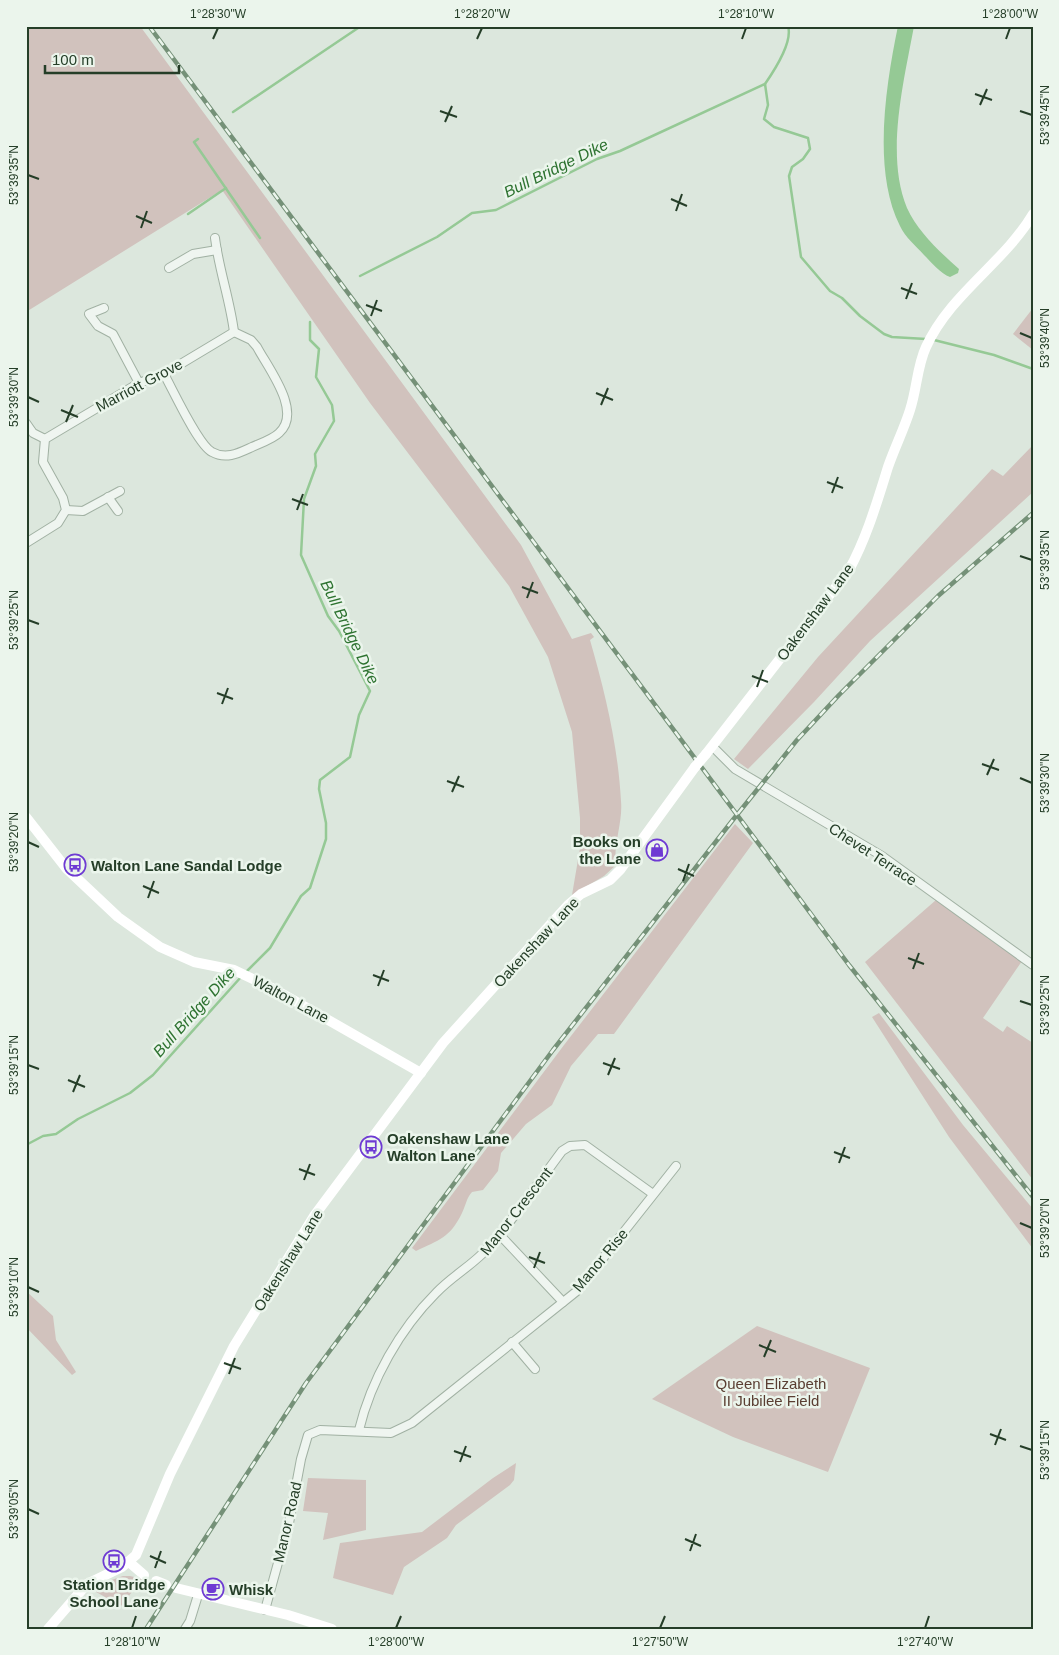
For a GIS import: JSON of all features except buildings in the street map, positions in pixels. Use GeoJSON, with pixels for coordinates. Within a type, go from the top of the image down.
{"type":"FeatureCollection","features":[{"type":"Feature","properties":{"kind":"street","name":"Oakenshaw Lane"},"geometry":{"type":"LineString","coordinates":[[129,1562],[140,1548],[170,1474],[234,1346],[314,1216],[443,1043],[568,905],[581,894],[610,880],[620,870],[695,767],[849,570],[858,553],[910,409],[927,345],[932,334],[949,310],[1021,234],[1033,214]]}},
{"type":"Feature","properties":{"kind":"street"},"geometry":{"type":"LineString","coordinates":[[164,374],[199,438],[212,452],[228,456],[237,454],[279,434],[288,420],[288,404],[257,347],[251,340],[234,332],[230,302],[222,283],[216,238]]}},
{"type":"Feature","properties":{"kind":"street"},"geometry":{"type":"LineString","coordinates":[[168,268],[193,254],[217,250]]}},
{"type":"Feature","properties":{"kind":"street"},"geometry":{"type":"LineString","coordinates":[[104,308],[89,314],[92,320],[113,334],[139,383]]}},
{"type":"Feature","properties":{"kind":"street","name":"Marriott Grove"},"geometry":{"type":"LineString","coordinates":[[45,439],[139,383],[164,374],[234,332]]}},
{"type":"Feature","properties":{"kind":"street"},"geometry":{"type":"LineString","coordinates":[[26,423],[33,433],[45,439],[43,462],[63,498],[66,510],[58,523],[26,543]]}},
{"type":"Feature","properties":{"kind":"street"},"geometry":{"type":"LineString","coordinates":[[66,510],[83,511],[120,491]]}},
{"type":"Feature","properties":{"kind":"street"},"geometry":{"type":"LineString","coordinates":[[108,497],[118,511]]}},
{"type":"Feature","properties":{"kind":"street","name":"Chevet Terrace"},"geometry":{"type":"LineString","coordinates":[[709,750],[735,770],[882,856],[1033,965]]}},
{"type":"Feature","properties":{"kind":"street","name":"Walton Lane"},"geometry":{"type":"LineString","coordinates":[[26,817],[66,868],[118,917],[160,947],[194,962],[239,972],[358,1035],[421,1073]]}},
{"type":"Feature","properties":{"kind":"street","name":"Manor Crescent"},"geometry":{"type":"LineString","coordinates":[[359,1430],[365,1407],[390,1354],[415,1319],[436,1293],[479,1257],[500,1234],[562,1151],[570,1146],[585,1145],[653,1194]]}},
{"type":"Feature","properties":{"kind":"street","name":"Manor Rise"},"geometry":{"type":"LineString","coordinates":[[308,1435],[320,1430],[359,1430],[391,1433],[401,1430],[563,1302],[588,1280],[676,1166]]}},
{"type":"Feature","properties":{"kind":"street"},"geometry":{"type":"LineString","coordinates":[[500,1234],[563,1302]]}},
{"type":"Feature","properties":{"kind":"street"},"geometry":{"type":"LineString","coordinates":[[512,1342],[535,1369]]}},
{"type":"Feature","properties":{"kind":"street","name":"Manor Road"},"geometry":{"type":"LineString","coordinates":[[265,1610],[289,1523],[300,1459],[308,1435]]}},
{"type":"Feature","properties":{"kind":"street"},"geometry":{"type":"LineString","coordinates":[[48,1629],[87,1584],[129,1562],[144,1575]]}},
{"type":"Feature","properties":{"kind":"street"},"geometry":{"type":"LineString","coordinates":[[176,1588],[332,1629]]}},
{"type":"Feature","properties":{"kind":"street"},"geometry":{"type":"LineString","coordinates":[[184,1629],[190,1621],[198,1595]]}},
{"type":"Feature","properties":{"kind":"green space"},"geometry":{"type":"Polygon","coordinates":[[[26,26],[140,26],[521,545],[572,639],[591,633],[594,637],[590,640],[610,719],[621,801],[621,817],[615,857],[616,865],[604,876],[572,895],[580,848],[580,818],[572,732],[548,657],[509,586],[370,403],[222,190],[26,312],[26,26]]]}},
{"type":"Feature","properties":{"kind":"green space"},"geometry":{"type":"Polygon","coordinates":[[[1033,308],[1033,350],[1013,334],[1033,308]]]}},
{"type":"Feature","properties":{"kind":"green space"},"geometry":{"type":"Polygon","coordinates":[[[1033,445],[1033,492],[870,641],[814,702],[748,769],[734,759],[818,657],[992,469],[1003,476],[1033,445]]]}},
{"type":"Feature","properties":{"kind":"green space"},"geometry":{"type":"Polygon","coordinates":[[[735,824],[753,843],[614,1034],[598,1034],[571,1066],[552,1105],[526,1124],[501,1153],[498,1171],[483,1190],[472,1192],[468,1197],[453,1228],[437,1241],[416,1251],[412,1248],[564,1045],[735,824]]]}},
{"type":"Feature","properties":{"kind":"green space"},"geometry":{"type":"Polygon","coordinates":[[[936,900],[1022,961],[983,1018],[1003,1032],[1007,1026],[1033,1043],[1033,1180],[865,962],[936,900]]]}},
{"type":"Feature","properties":{"kind":"green space"},"geometry":{"type":"Polygon","coordinates":[[[879,1013],[963,1125],[1033,1209],[1033,1249],[949,1137],[872,1017],[879,1013]]]}},
{"type":"Feature","properties":{"kind":"green space"},"geometry":{"type":"Polygon","coordinates":[[[26,1291],[53,1316],[56,1340],[76,1372],[72,1375],[26,1327],[26,1291]]]}},
{"type":"Feature","properties":{"kind":"green space","name":"Queen Elizabeth II Jubilee Field"},"geometry":{"type":"Polygon","coordinates":[[[757,1326],[870,1368],[828,1472],[733,1437],[652,1399],[757,1326]]]}},
{"type":"Feature","properties":{"kind":"green space"},"geometry":{"type":"Polygon","coordinates":[[[516,1463],[514,1480],[510,1485],[456,1525],[447,1538],[404,1567],[393,1595],[333,1578],[340,1543],[422,1532],[493,1478],[516,1463]]]}},
{"type":"Feature","properties":{"kind":"green space"},"geometry":{"type":"Polygon","coordinates":[[[308,1478],[366,1480],[366,1530],[323,1540],[328,1513],[303,1511],[308,1478]]]}},
{"type":"Feature","properties":{"kind":"green space"},"geometry":{"type":"Polygon","coordinates":[[[123,1576],[142,1579],[121,1606],[89,1588],[123,1576]]]}},
{"type":"Feature","properties":{"kind":"shaded area"},"geometry":{"type":"Polygon","coordinates":[[[898,26],[914,26],[902,94],[897,142],[897,165],[901,187],[907,208],[917,225],[937,249],[959,269],[958,273],[950,277],[933,264],[902,230],[891,204],[886,180],[884,127],[886,100],[898,26]]]}},
{"type":"Feature","properties":{"kind":"waterway"},"geometry":{"type":"LineString","coordinates":[[233,112],[361,26]]}},
{"type":"Feature","properties":{"kind":"waterway","name":"Bull Bridge Dike"},"geometry":{"type":"LineString","coordinates":[[360,276],[437,237],[472,213],[496,210],[597,159],[620,151],[765,84],[778,64],[785,48],[789,33],[788,26]]}},
{"type":"Feature","properties":{"kind":"waterway"},"geometry":{"type":"LineString","coordinates":[[765,84],[768,105],[764,119],[774,127],[808,138],[810,149],[803,159],[792,167],[789,176],[801,257],[830,291],[842,298],[860,316],[884,334],[892,337],[926,339]]}},
{"type":"Feature","properties":{"kind":"waterway"},"geometry":{"type":"LineString","coordinates":[[198,139],[194,142],[260,238]]}},
{"type":"Feature","properties":{"kind":"waterway"},"geometry":{"type":"LineString","coordinates":[[188,214],[226,188]]}},
{"type":"Feature","properties":{"kind":"waterway","name":"Bull Bridge Dike"},"geometry":{"type":"LineString","coordinates":[[245,973],[270,948],[301,896],[310,888],[326,839],[326,823],[319,789],[320,780],[350,757],[359,715],[370,691],[339,631],[328,616],[301,555],[304,499],[316,466],[315,454],[334,421],[332,405],[316,377],[319,349],[310,340],[310,322]]}},
{"type":"Feature","properties":{"kind":"waterway"},"geometry":{"type":"LineString","coordinates":[[934,340],[994,355],[1033,369]]}},
{"type":"Feature","properties":{"kind":"waterway","name":"Bull Bridge Dike"},"geometry":{"type":"LineString","coordinates":[[26,1145],[43,1136],[56,1134],[78,1119],[130,1093],[153,1075],[241,977]]}},
{"type":"Feature","properties":{"kind":"railway"},"geometry":{"type":"LineString","coordinates":[[149,26],[849,965],[1033,1197]]}},
{"type":"Feature","properties":{"kind":"railway"},"geometry":{"type":"LineString","coordinates":[[146,1629],[306,1383],[553,1050],[732,821],[797,740],[839,695],[938,596],[1033,513]]}},
{"type":"Feature","properties":{"kind":"place","name":"Books on the Lane"},"geometry":{"type":"Point","coordinates":[657,850]}},
{"type":"Feature","properties":{"kind":"place","name":"Walton Lane Sandal Lodge"},"geometry":{"type":"Point","coordinates":[75,865]}},
{"type":"Feature","properties":{"kind":"place","name":"Oakenshaw Lane Walton Lane"},"geometry":{"type":"Point","coordinates":[371,1147]}},
{"type":"Feature","properties":{"kind":"place","name":"Station Bridge School Lane"},"geometry":{"type":"Point","coordinates":[114,1561]}},
{"type":"Feature","properties":{"kind":"place","name":"Whisk"},"geometry":{"type":"Point","coordinates":[213,1589]}}]}
